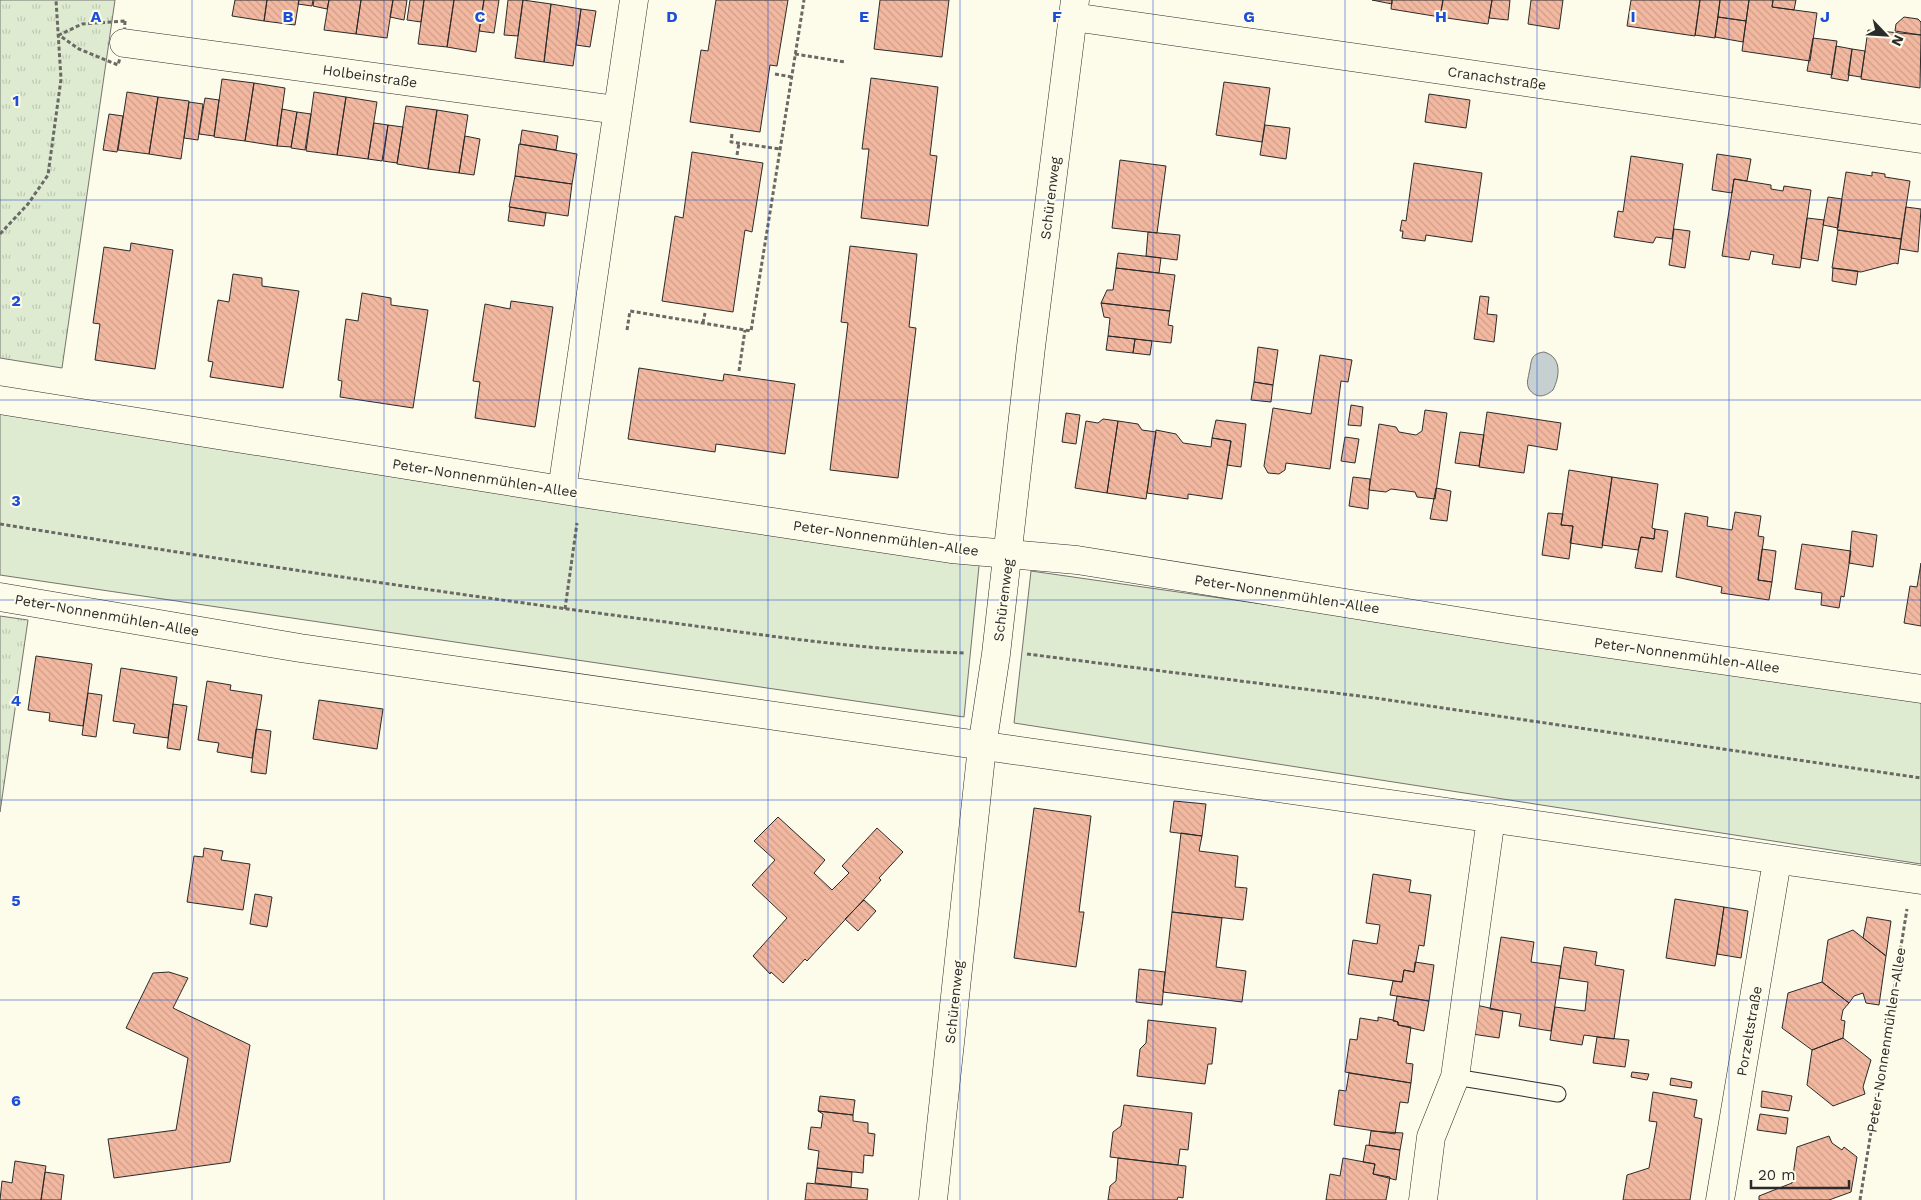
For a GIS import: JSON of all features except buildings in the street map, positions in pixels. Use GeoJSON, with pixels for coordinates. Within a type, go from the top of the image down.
{"type":"FeatureCollection","features":[{"type":"Feature","properties":{"kind":"street"},"geometry":{"type":"LineString","coordinates":[[572,492],[617,110],[634,0]]}},
{"type":"Feature","properties":{"kind":"street","name":"Cranachstraße"},"geometry":{"type":"LineString","coordinates":[[1074,9],[1921,139]]}},
{"type":"Feature","properties":{"kind":"street","name":"Schürenweg"},"geometry":{"type":"LineString","coordinates":[[933,1200],[982,747],[996,654],[1031,347],[1074,9]]}},
{"type":"Feature","properties":{"kind":"street","name":"Holbeinstraße"},"geometry":{"type":"LineString","coordinates":[[123,43],[617,110]]}},
{"type":"Feature","properties":{"kind":"street","name":"Peter-Nonnenmühlen-Allee"},"geometry":{"type":"LineString","coordinates":[[0,400],[572,492],[951,548],[1077,560],[1523,632],[1921,689]]}},
{"type":"Feature","properties":{"kind":"street","name":"Peter-Nonnenmühlen-Allee"},"geometry":{"type":"LineString","coordinates":[[0,597],[300,648],[925,737],[982,747],[1036,752],[1917,880]]}},
{"type":"Feature","properties":{"kind":"street"},"geometry":{"type":"LineString","coordinates":[[1423,1200],[1431,1137],[1455,1076],[1491,818]]}},
{"type":"Feature","properties":{"kind":"street","name":"Porzeltstraße"},"geometry":{"type":"LineString","coordinates":[[1720,1200],[1777,861]]}},
{"type":"Feature","properties":{"kind":"lane"},"geometry":{"type":"LineString","coordinates":[[1455,1076],[1558,1094]]}},
{"type":"Feature","properties":{"kind":"path"},"geometry":{"type":"LineString","coordinates":[[0,234],[28,204],[48,175],[61,79],[56,0]]}},
{"type":"Feature","properties":{"kind":"path"},"geometry":{"type":"LineString","coordinates":[[627,330],[630,311],[751,330],[804,0]]}},
{"type":"Feature","properties":{"kind":"path"},"geometry":{"type":"LineString","coordinates":[[59,35],[82,24],[123,43]]}},
{"type":"Feature","properties":{"kind":"path"},"geometry":{"type":"LineString","coordinates":[[59,35],[79,49],[123,43]]}},
{"type":"Feature","properties":{"kind":"path"},"geometry":{"type":"LineString","coordinates":[[795,54],[845,62]]}},
{"type":"Feature","properties":{"kind":"path"},"geometry":{"type":"LineString","coordinates":[[775,74],[792,77]]}},
{"type":"Feature","properties":{"kind":"path"},"geometry":{"type":"LineString","coordinates":[[732,134],[731,142],[780,150]]}},
{"type":"Feature","properties":{"kind":"path"},"geometry":{"type":"LineString","coordinates":[[737,154],[739,143]]}},
{"type":"Feature","properties":{"kind":"path"},"geometry":{"type":"LineString","coordinates":[[703,323],[705,313]]}},
{"type":"Feature","properties":{"kind":"path"},"geometry":{"type":"LineString","coordinates":[[738,370],[745,330]]}},
{"type":"Feature","properties":{"kind":"path"},"geometry":{"type":"LineString","coordinates":[[565,609],[572,492]]}},
{"type":"Feature","properties":{"kind":"path"},"geometry":{"type":"LineString","coordinates":[[0,524],[292,570],[565,609],[873,648],[996,654],[1039,654],[1365,696],[1921,778]]}},
{"type":"Feature","properties":{"kind":"path","name":"Peter-Nonnenmühlen-Allee"},"geometry":{"type":"LineString","coordinates":[[1860,1200],[1917,880]]}},
{"type":"Feature","properties":{"kind":"green space"},"geometry":{"type":"Polygon","coordinates":[[[0,0],[115,0],[62,368],[0,358],[0,0]]]}},
{"type":"Feature","properties":{"kind":"green space"},"geometry":{"type":"Polygon","coordinates":[[[0,412],[980,556],[964,717],[0,575],[0,412]]]}},
{"type":"Feature","properties":{"kind":"green space"},"geometry":{"type":"Polygon","coordinates":[[[1031,571],[1921,698],[1921,864],[1014,723],[1031,571]]]}},
{"type":"Feature","properties":{"kind":"green space"},"geometry":{"type":"Polygon","coordinates":[[[0,616],[28,620],[0,812],[0,616]]]}},
{"type":"Feature","properties":{"kind":"shaded area"},"geometry":{"type":"Polygon","coordinates":[[[1544,352],[1554,358],[1557,363],[1558,373],[1553,390],[1538,396],[1529,389],[1528,381],[1533,357],[1544,352]]]}}]}
